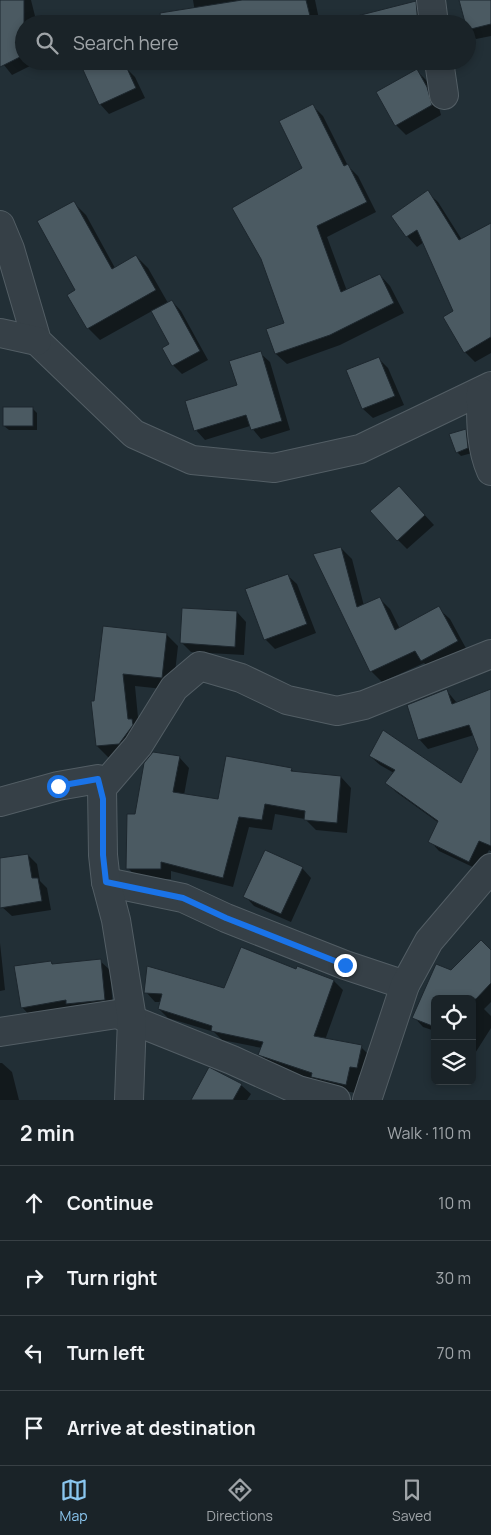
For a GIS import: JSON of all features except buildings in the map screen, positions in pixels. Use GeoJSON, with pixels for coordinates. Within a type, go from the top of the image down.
{"type":"FeatureCollection","features":[{"type":"Feature","properties":{"kind":"street"},"geometry":{"type":"LineString","coordinates":[[431,0],[433,15]]}},
{"type":"Feature","properties":{"kind":"street"},"geometry":{"type":"LineString","coordinates":[[440,70],[444,95]]}},
{"type":"Feature","properties":{"kind":"street"},"geometry":{"type":"LineString","coordinates":[[0,225],[10,249],[37,341],[134,434],[192,460],[274,468],[360,449],[486,389]]}},
{"type":"Feature","properties":{"kind":"street"},"geometry":{"type":"LineString","coordinates":[[0,333],[37,341]]}},
{"type":"Feature","properties":{"kind":"street"},"geometry":{"type":"LineString","coordinates":[[486,389],[481,430],[485,458],[491,471]]}},
{"type":"Feature","properties":{"kind":"street"},"geometry":{"type":"LineString","coordinates":[[102,788],[138,746],[174,688],[200,666],[241,678],[287,700],[337,711],[364,705],[491,654]]}},
{"type":"Feature","properties":{"kind":"street"},"geometry":{"type":"LineString","coordinates":[[0,802],[58,786],[98,779],[102,788],[103,855],[106,882],[116,920],[132,1019],[130,1100]]}},
{"type":"Feature","properties":{"kind":"street"},"geometry":{"type":"LineString","coordinates":[[368,1100],[405,985],[429,940],[491,868]]}},
{"type":"Feature","properties":{"kind":"street"},"geometry":{"type":"LineString","coordinates":[[106,882],[183,898],[226,918],[345,965],[405,985]]}},
{"type":"Feature","properties":{"kind":"street"},"geometry":{"type":"LineString","coordinates":[[0,1032],[117,1014],[232,1060],[298,1090],[336,1100]]}},
{"type":"Feature","properties":{"kind":"route"},"geometry":{"type":"LineString","coordinates":[[58,786],[98,779],[102,788],[103,799],[103,855],[106,882],[183,898],[226,918],[345,965]]}}]}
